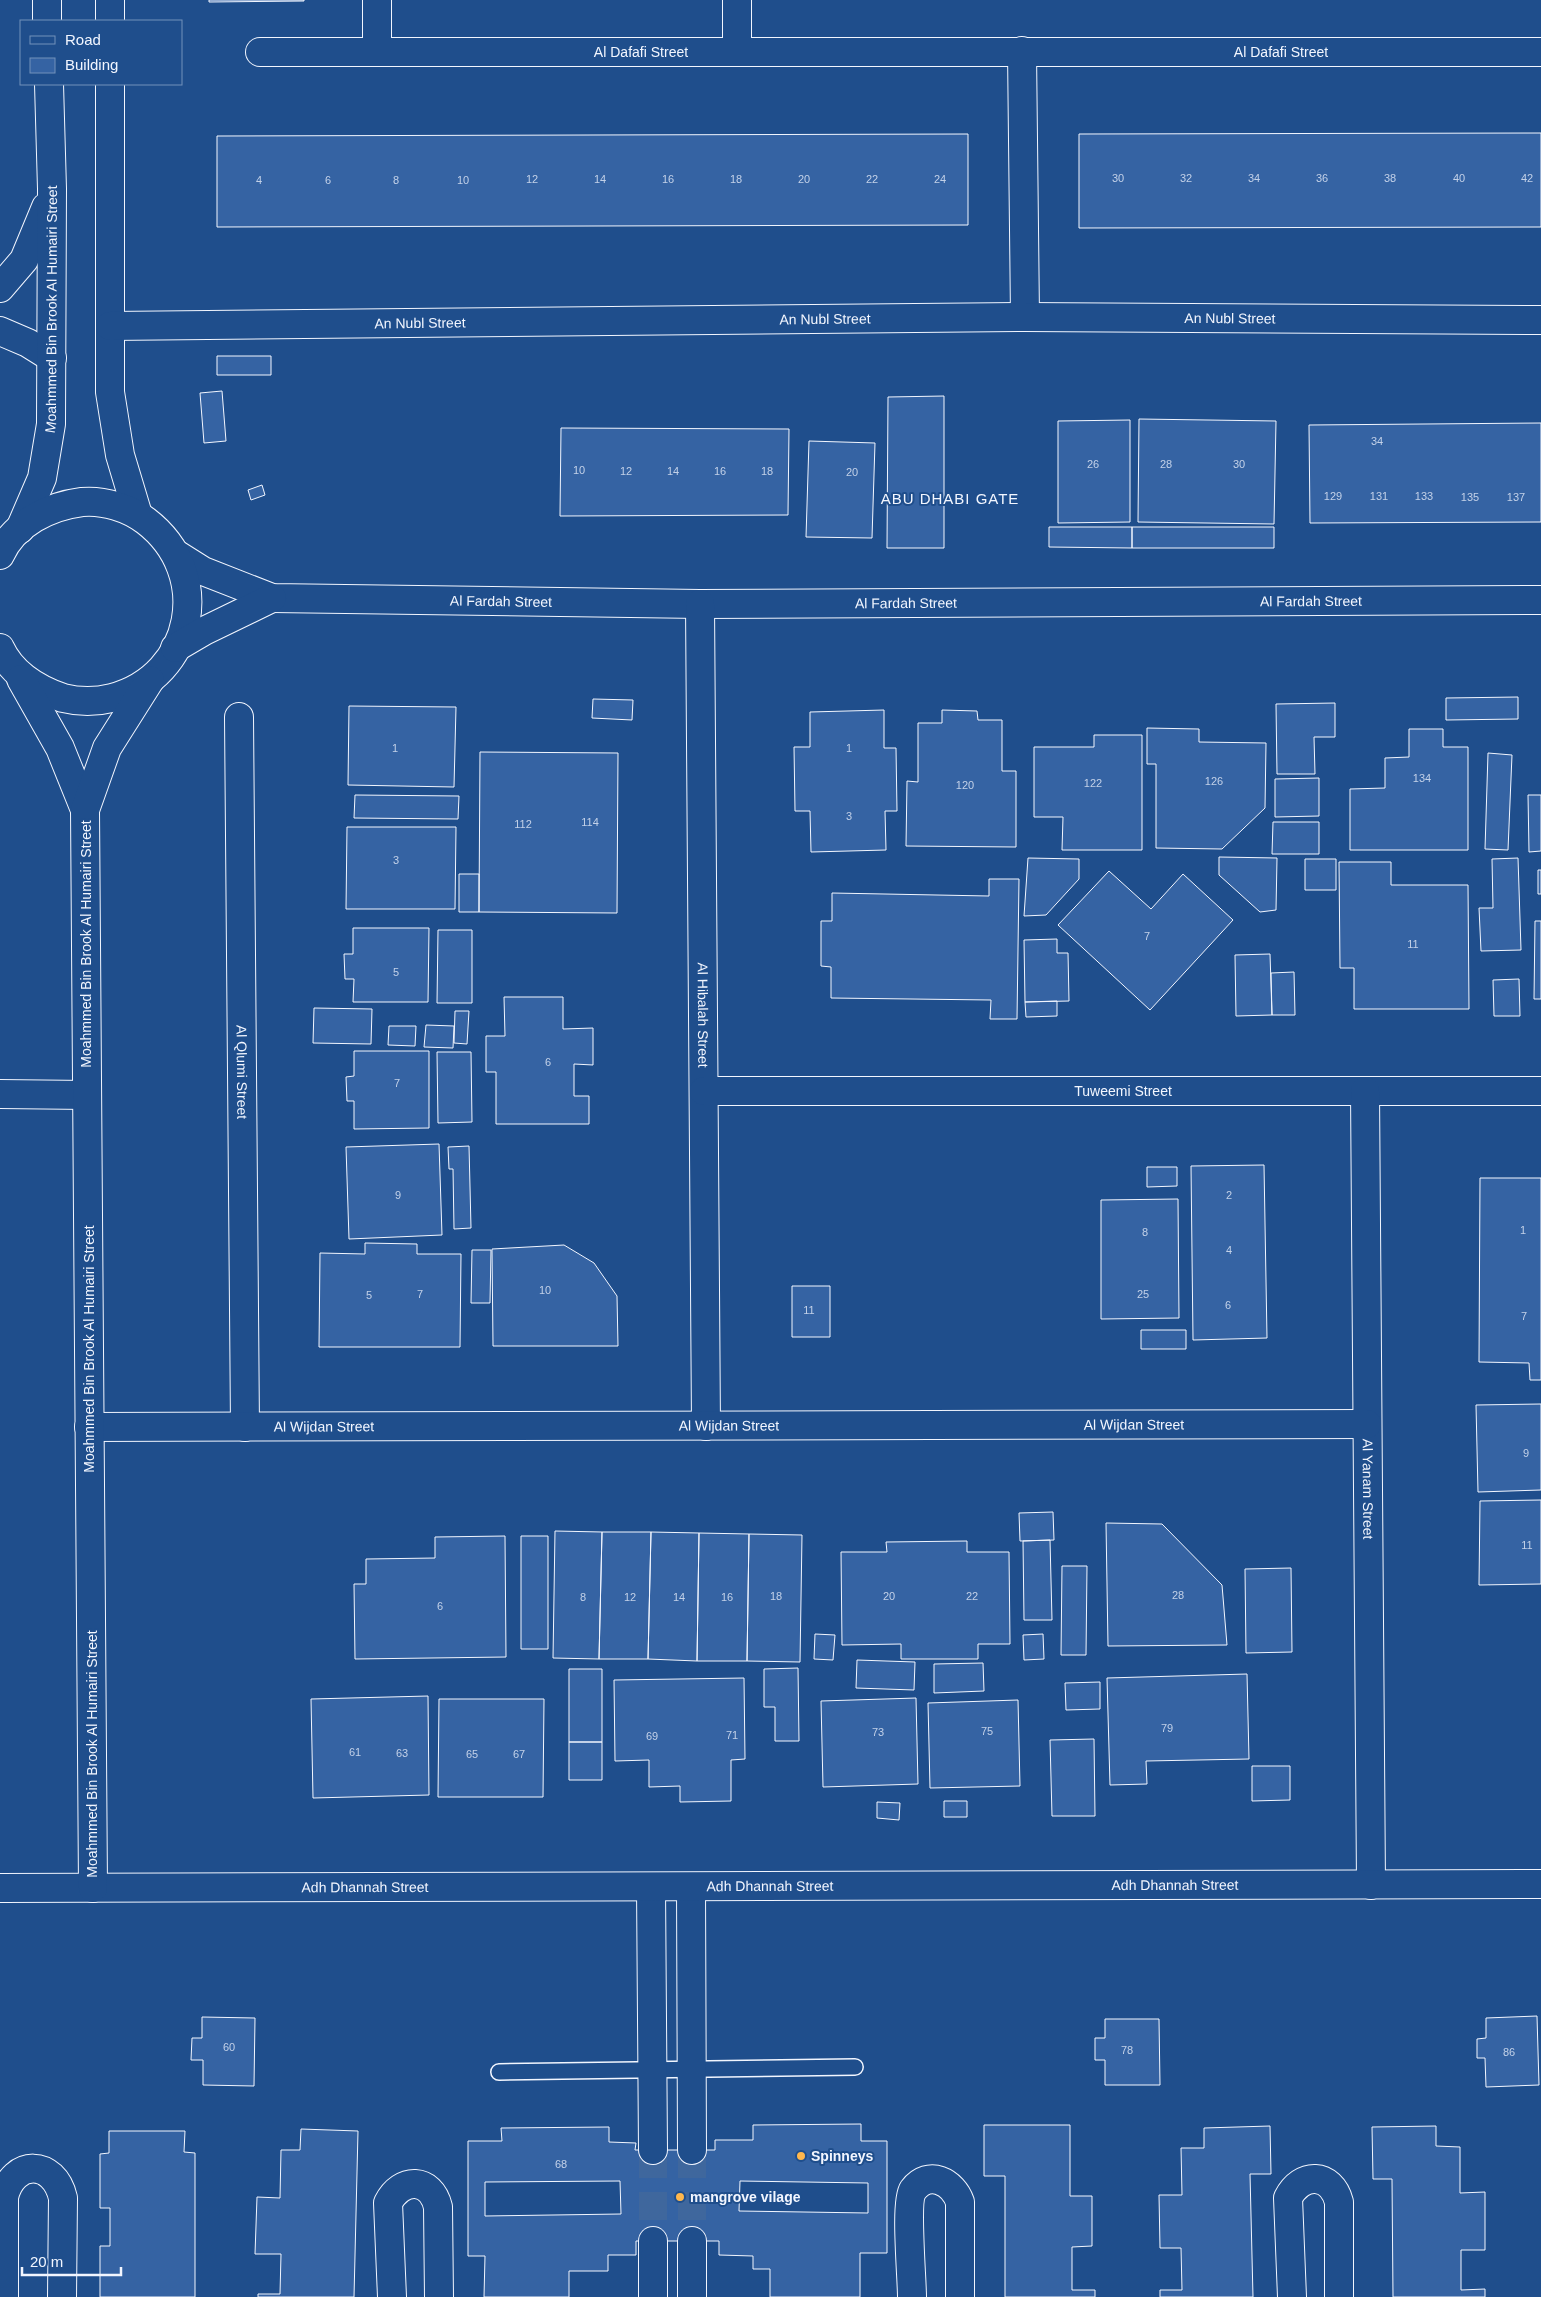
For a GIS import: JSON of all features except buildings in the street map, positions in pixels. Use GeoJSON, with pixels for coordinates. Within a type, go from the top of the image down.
{"type":"FeatureCollection","features":[{"type":"Feature","properties":{"kind":"street"},"geometry":{"type":"LineString","coordinates":[[47,0],[47,20]]}},
{"type":"Feature","properties":{"kind":"street"},"geometry":{"type":"LineString","coordinates":[[110,0],[110,20]]}},
{"type":"Feature","properties":{"kind":"street"},"geometry":{"type":"LineString","coordinates":[[377,0],[377,52]]}},
{"type":"Feature","properties":{"kind":"street"},"geometry":{"type":"LineString","coordinates":[[737,0],[737,51]]}},
{"type":"Feature","properties":{"kind":"street"},"geometry":{"type":"LineString","coordinates":[[1022,51],[1024,317]]}},
{"type":"Feature","properties":{"kind":"street","name":"Al Dafafi Street"},"geometry":{"type":"LineString","coordinates":[[260,52],[1541,52]]}},
{"type":"Feature","properties":{"kind":"street","name":"Moahmmed Bin Brook Al Humairi Street"},"geometry":{"type":"LineString","coordinates":[[7,544],[42,478],[51,424],[52,189],[49,85]]}},
{"type":"Feature","properties":{"kind":"street"},"geometry":{"type":"LineString","coordinates":[[110,85],[110,392],[114,424],[128,485],[138,515]]}},
{"type":"Feature","properties":{"kind":"street"},"geometry":{"type":"LineString","coordinates":[[0,288],[24,260],[52,189]]}},
{"type":"Feature","properties":{"kind":"street","name":"An Nubl Street"},"geometry":{"type":"LineString","coordinates":[[110,326],[1024,317],[1541,320]]}},
{"type":"Feature","properties":{"kind":"street"},"geometry":{"type":"LineString","coordinates":[[0,331],[28,343],[52,358]]}},
{"type":"Feature","properties":{"kind":"street"},"geometry":{"type":"LineString","coordinates":[[4,656],[22,676],[45,692],[72,700],[99,701],[126,694],[150,680],[170,660],[183,635],[188,608],[186,580],[176,554],[160,532],[138,515],[114,505],[89,502],[64,505],[40,514],[7,544]]}},
{"type":"Feature","properties":{"kind":"street","name":"Al Fardah Street"},"geometry":{"type":"LineString","coordinates":[[176,554],[203,572],[272,598],[700,604],[1541,600]]}},
{"type":"Feature","properties":{"kind":"street","name":"Al Fardah Street"},"geometry":{"type":"LineString","coordinates":[[175,648],[204,631],[272,598]]}},
{"type":"Feature","properties":{"kind":"street","name":"Al Hibalah Street"},"geometry":{"type":"LineString","coordinates":[[700,604],[706,1426]]}},
{"type":"Feature","properties":{"kind":"street","name":"Moahmmed Bin Brook Al Humairi Street"},"geometry":{"type":"LineString","coordinates":[[4,656],[60,748],[86,810]]}},
{"type":"Feature","properties":{"kind":"street","name":"Moahmmed Bin Brook Al Humairi Street"},"geometry":{"type":"LineString","coordinates":[[92,1888],[86,810],[107,748],[150,680]]}},
{"type":"Feature","properties":{"kind":"street","name":"Al Qlumi Street"},"geometry":{"type":"LineString","coordinates":[[239,717],[245,1426]]}},
{"type":"Feature","properties":{"kind":"street","name":"Tuweemi Street"},"geometry":{"type":"LineString","coordinates":[[704,1091],[1541,1091]]}},
{"type":"Feature","properties":{"kind":"street","name":"Al Yanam Street"},"geometry":{"type":"LineString","coordinates":[[1365,1091],[1371,1884]]}},
{"type":"Feature","properties":{"kind":"street"},"geometry":{"type":"LineString","coordinates":[[0,1094],[87,1095]]}},
{"type":"Feature","properties":{"kind":"street","name":"Al Wijdan Street"},"geometry":{"type":"LineString","coordinates":[[89,1427],[1368,1424]]}},
{"type":"Feature","properties":{"kind":"street","name":"Adh Dhannah Street"},"geometry":{"type":"LineString","coordinates":[[0,1888],[1541,1884]]}},
{"type":"Feature","properties":{"kind":"street"},"geometry":{"type":"LineString","coordinates":[[651,1887],[653,2150]]}},
{"type":"Feature","properties":{"kind":"street"},"geometry":{"type":"LineString","coordinates":[[691,1887],[692,2150]]}},
{"type":"Feature","properties":{"kind":"street"},"geometry":{"type":"LineString","coordinates":[[4,2297],[4,2197],[7,2185],[15,2174],[27,2169],[40,2169],[52,2175],[60,2185],[63,2198],[62,2297]]}},
{"type":"Feature","properties":{"kind":"street"},"geometry":{"type":"LineString","coordinates":[[912,2297],[909,2198],[921,2182],[931,2179],[941,2180],[950,2184],[957,2192],[960,2202],[960,2297]]}},
{"type":"Feature","properties":{"kind":"street"},"geometry":{"type":"LineString","coordinates":[[1292,2297],[1288,2198],[1292,2189],[1300,2182],[1320,2179],[1330,2185],[1336,2192],[1339,2202],[1339,2297]]}},
{"type":"Feature","properties":{"kind":"street"},"geometry":{"type":"LineString","coordinates":[[392,2297],[388,2204],[392,2194],[400,2187],[420,2184],[430,2190],[436,2197],[438,2207],[439,2297]]}},
{"type":"Feature","properties":{"kind":"street"},"geometry":{"type":"LineString","coordinates":[[653,2241],[653,2297]]}},
{"type":"Feature","properties":{"kind":"street"},"geometry":{"type":"LineString","coordinates":[[692,2242],[692,2297]]}},
{"type":"Feature","properties":{"kind":"lane"},"geometry":{"type":"LineString","coordinates":[[499,2072],[855,2067]]}},
{"type":"Feature","properties":{"kind":"tunnel"},"geometry":{"type":"LineString","coordinates":[[653,2150],[653,2241]]}},
{"type":"Feature","properties":{"kind":"tunnel"},"geometry":{"type":"LineString","coordinates":[[692,2150],[692,2241]]}},
{"type":"Feature","properties":{"kind":"place","name":"Spinneys"},"geometry":{"type":"Point","coordinates":[801,2156]}},
{"type":"Feature","properties":{"kind":"place","name":"mangrove vilage"},"geometry":{"type":"Point","coordinates":[680,2197]}},
{"type":"Feature","properties":{"kind":"district","name":"ABU DHABI GATE"},"geometry":{"type":"Point","coordinates":[950,498]}}]}
